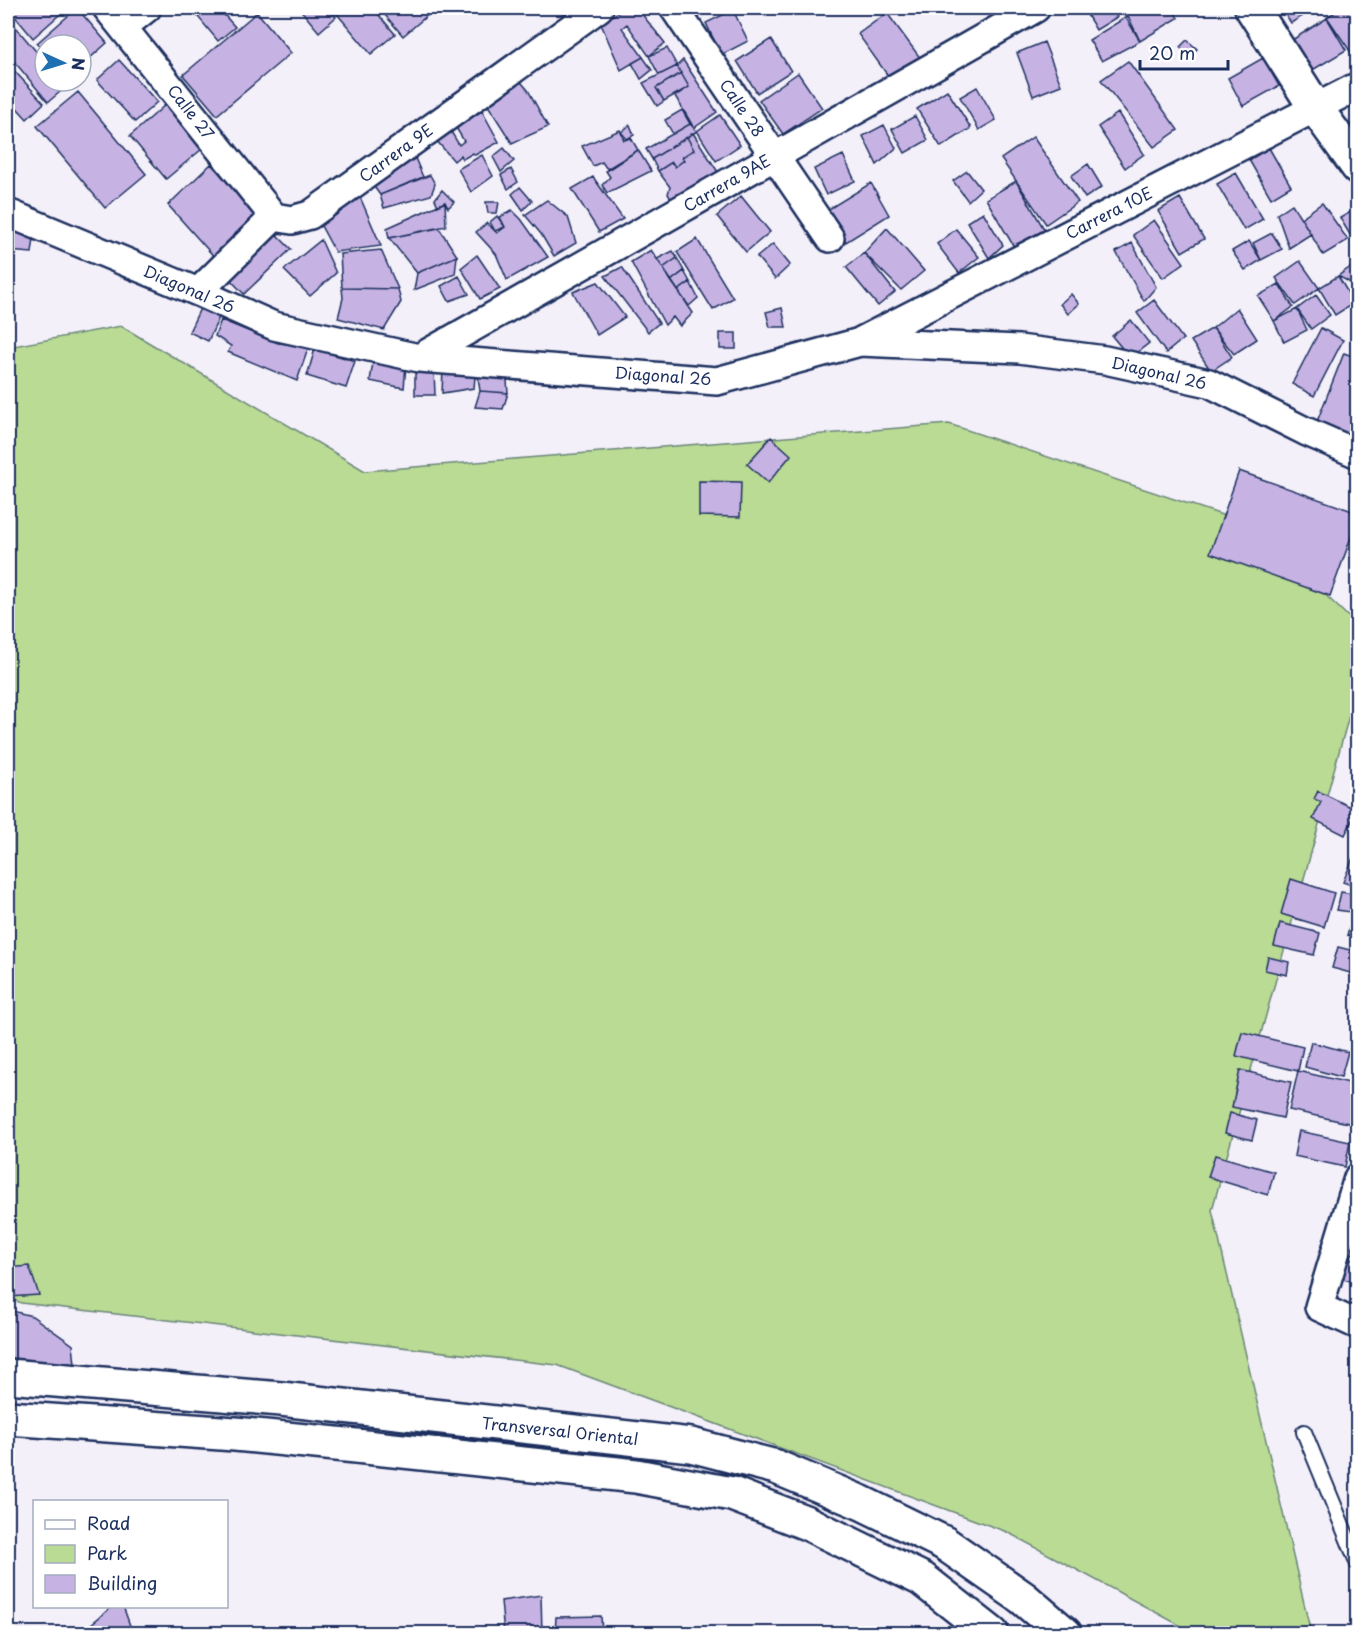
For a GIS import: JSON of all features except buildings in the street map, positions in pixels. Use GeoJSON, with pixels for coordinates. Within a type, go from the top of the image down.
{"type":"FeatureCollection","features":[{"type":"Feature","properties":{"kind":"main road"},"geometry":{"type":"LineString","coordinates":[[1252,8],[1315,106],[1358,167]]}},
{"type":"Feature","properties":{"kind":"main road","name":"Transversal Oriental"},"geometry":{"type":"LineString","coordinates":[[8,1376],[281,1399],[691,1445],[776,1467],[862,1503],[944,1544],[1023,1598],[1065,1634]]}},
{"type":"Feature","properties":{"kind":"main road"},"geometry":{"type":"LineString","coordinates":[[8,1418],[235,1434],[380,1449],[636,1476],[732,1494],[807,1523],[922,1579],[992,1634]]}},
{"type":"Feature","properties":{"kind":"street"},"geometry":{"type":"LineString","coordinates":[[115,17],[147,8]]}},
{"type":"Feature","properties":{"kind":"street","name":"Carrera 9E"},"geometry":{"type":"LineString","coordinates":[[274,217],[292,220],[310,215],[599,8]]}},
{"type":"Feature","properties":{"kind":"street","name":"Calle 28"},"geometry":{"type":"LineString","coordinates":[[674,8],[830,238]]}},
{"type":"Feature","properties":{"kind":"street","name":"Carrera 9AE"},"geometry":{"type":"LineString","coordinates":[[419,358],[1036,8]]}},
{"type":"Feature","properties":{"kind":"street","name":"Calle 27"},"geometry":{"type":"LineString","coordinates":[[115,17],[274,217]]}},
{"type":"Feature","properties":{"kind":"street","name":"Carrera 10E"},"geometry":{"type":"LineString","coordinates":[[860,342],[1315,106],[1358,86]]}},
{"type":"Feature","properties":{"kind":"street","name":"Diagonal 26"},"geometry":{"type":"LineString","coordinates":[[8,213],[274,326],[419,358],[717,381],[860,342],[1018,349],[1105,360],[1209,383],[1305,431],[1358,454]]}},
{"type":"Feature","properties":{"kind":"street"},"geometry":{"type":"LineString","coordinates":[[198,292],[274,217]]}},
{"type":"Feature","properties":{"kind":"street"},"geometry":{"type":"LineString","coordinates":[[1358,1178],[1319,1307],[1358,1325]]}},
{"type":"Feature","properties":{"kind":"lane"},"geometry":{"type":"LineString","coordinates":[[1304,1432],[1358,1564]]}},
{"type":"Feature","properties":{"kind":"green space"},"geometry":{"type":"Polygon","coordinates":[[[121,326],[365,471],[949,424],[1252,525],[1357,625],[1357,687],[1212,1210],[1311,1633],[1194,1633],[1007,1532],[557,1365],[21,1303],[8,1297],[8,347],[121,326]]]}}]}
